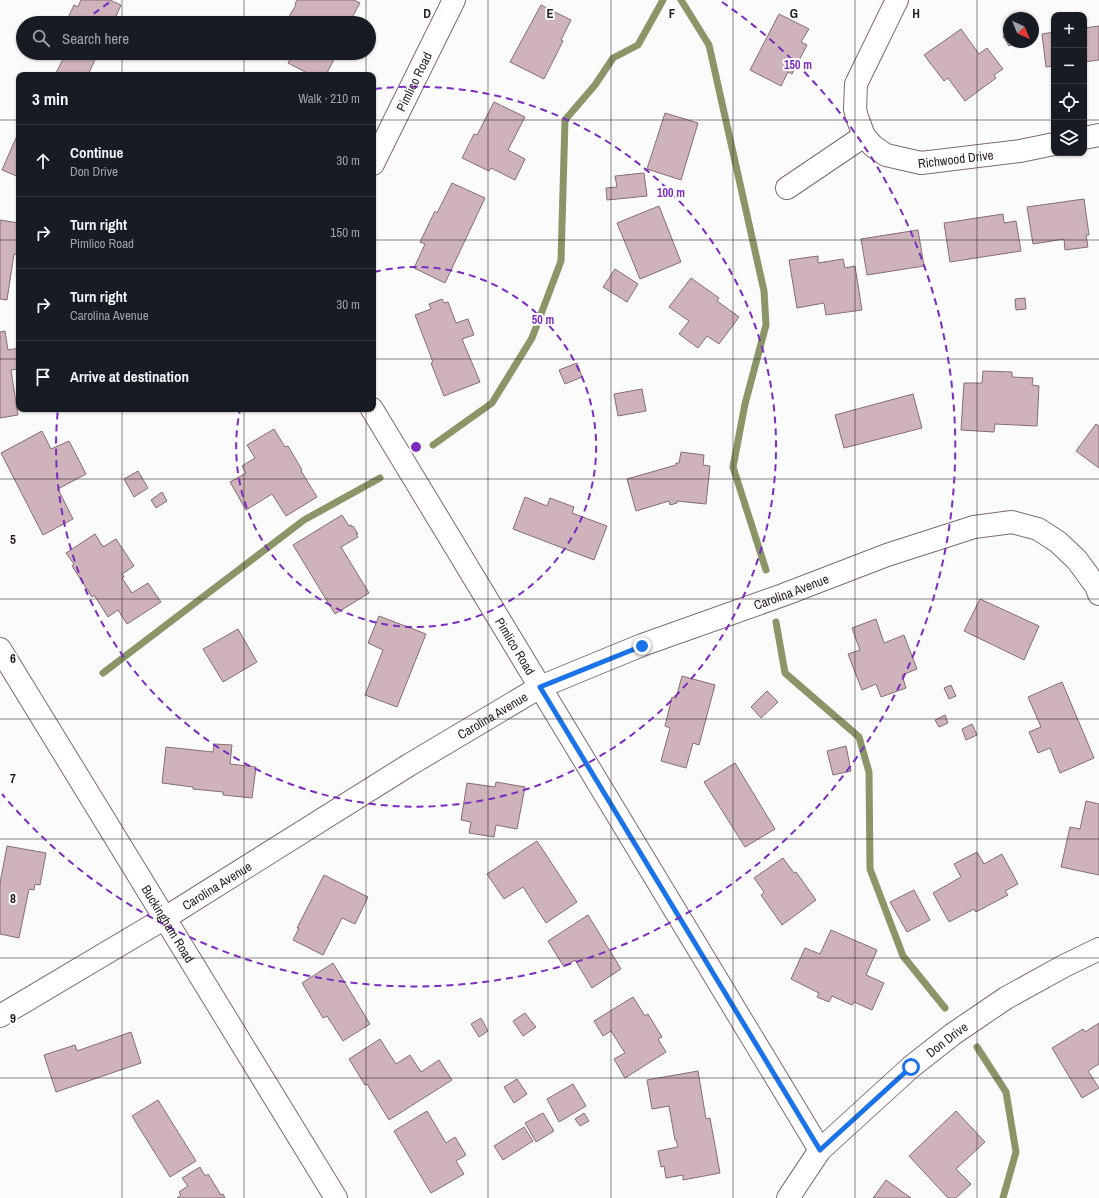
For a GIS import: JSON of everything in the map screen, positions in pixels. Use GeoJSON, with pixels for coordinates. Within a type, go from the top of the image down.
{"type":"FeatureCollection","features":[{"type":"Feature","properties":{"kind":"street","name":"Pimlico Road"},"geometry":{"type":"LineString","coordinates":[[376,158],[454,0]]}},
{"type":"Feature","properties":{"kind":"street","name":"Richwood Drive"},"geometry":{"type":"LineString","coordinates":[[897,0],[856,84],[855,108],[857,117],[864,136],[874,146],[886,155],[922,163],[1020,151],[1051,145]]}},
{"type":"Feature","properties":{"kind":"street"},"geometry":{"type":"LineString","coordinates":[[1087,137],[1099,135]]}},
{"type":"Feature","properties":{"kind":"street"},"geometry":{"type":"LineString","coordinates":[[787,188],[864,136]]}},
{"type":"Feature","properties":{"kind":"street","name":"Pimlico Road"},"geometry":{"type":"LineString","coordinates":[[374,412],[820,1150]]}},
{"type":"Feature","properties":{"kind":"street","name":"Carolina Avenue"},"geometry":{"type":"LineString","coordinates":[[0,1016],[165,918],[409,766],[540,687],[642,646],[783,595],[887,555],[974,527],[1012,522],[1038,529],[1058,542],[1077,560],[1096,586],[1099,594]]}},
{"type":"Feature","properties":{"kind":"street","name":"Buckingham Road"},"geometry":{"type":"LineString","coordinates":[[0,649],[336,1198]]}},
{"type":"Feature","properties":{"kind":"street","name":"Don Drive"},"geometry":{"type":"LineString","coordinates":[[788,1198],[820,1150],[911,1067],[953,1034],[1006,998],[1064,966],[1099,949]]}},
{"type":"Feature","properties":{"kind":"building"},"geometry":{"type":"Polygon","coordinates":[[[81,0],[110,0],[121,5],[116,16],[69,16],[74,5],[78,7],[81,0]]]}},
{"type":"Feature","properties":{"kind":"building"},"geometry":{"type":"Polygon","coordinates":[[[297,0],[354,0],[360,3],[353,16],[289,16],[296,5],[297,0]]]}},
{"type":"Feature","properties":{"kind":"building"},"geometry":{"type":"Polygon","coordinates":[[[541,5],[571,20],[561,40],[563,41],[544,79],[510,62],[541,5]]]}},
{"type":"Feature","properties":{"kind":"building"},"geometry":{"type":"Polygon","coordinates":[[[779,14],[809,29],[801,42],[807,45],[792,74],[788,72],[781,86],[750,70],[779,14]]]}},
{"type":"Feature","properties":{"kind":"building"},"geometry":{"type":"Polygon","coordinates":[[[1099,26],[1099,60],[1087,62],[1087,28],[1099,26]]]}},
{"type":"Feature","properties":{"kind":"building"},"geometry":{"type":"Polygon","coordinates":[[[961,29],[979,54],[987,48],[1003,69],[994,75],[996,78],[965,101],[948,78],[944,81],[924,55],[961,29]]]}},
{"type":"Feature","properties":{"kind":"building"},"geometry":{"type":"Polygon","coordinates":[[[1051,32],[1051,66],[1046,67],[1042,34],[1051,32]]]}},
{"type":"Feature","properties":{"kind":"building"},"geometry":{"type":"Polygon","coordinates":[[[62,60],[95,60],[89,72],[56,72],[62,60]]]}},
{"type":"Feature","properties":{"kind":"building"},"geometry":{"type":"Polygon","coordinates":[[[290,60],[334,60],[328,72],[305,72],[288,63],[290,60]]]}},
{"type":"Feature","properties":{"kind":"building"},"geometry":{"type":"Polygon","coordinates":[[[494,102],[525,117],[508,150],[525,159],[515,180],[491,168],[489,171],[462,158],[474,134],[477,135],[494,102]]]}},
{"type":"Feature","properties":{"kind":"building"},"geometry":{"type":"Polygon","coordinates":[[[665,113],[698,123],[681,180],[647,169],[665,113]]]}},
{"type":"Feature","properties":{"kind":"building"},"geometry":{"type":"Polygon","coordinates":[[[16,138],[16,176],[2,170],[16,138]]]}},
{"type":"Feature","properties":{"kind":"building"},"geometry":{"type":"Polygon","coordinates":[[[644,173],[647,196],[607,200],[606,188],[617,187],[615,176],[644,173]]]}},
{"type":"Feature","properties":{"kind":"building"},"geometry":{"type":"Polygon","coordinates":[[[452,183],[485,198],[445,283],[414,268],[425,244],[420,242],[435,211],[437,213],[452,183]]]}},
{"type":"Feature","properties":{"kind":"building"},"geometry":{"type":"Polygon","coordinates":[[[1084,199],[1089,235],[1086,235],[1088,247],[1065,250],[1064,239],[1033,244],[1027,207],[1084,199]]]}},
{"type":"Feature","properties":{"kind":"building"},"geometry":{"type":"Polygon","coordinates":[[[659,206],[681,262],[640,279],[617,223],[659,206]]]}},
{"type":"Feature","properties":{"kind":"building"},"geometry":{"type":"Polygon","coordinates":[[[1003,214],[1004,223],[1016,221],[1021,251],[950,262],[944,223],[1003,214]]]}},
{"type":"Feature","properties":{"kind":"building"},"geometry":{"type":"Polygon","coordinates":[[[0,220],[16,223],[16,254],[14,254],[7,300],[0,299],[0,220]]]}},
{"type":"Feature","properties":{"kind":"building"},"geometry":{"type":"Polygon","coordinates":[[[918,230],[924,266],[867,275],[861,239],[918,230]]]}},
{"type":"Feature","properties":{"kind":"building"},"geometry":{"type":"Polygon","coordinates":[[[818,256],[818,263],[843,259],[845,268],[855,266],[862,310],[826,315],[824,303],[797,308],[789,260],[818,256]]]}},
{"type":"Feature","properties":{"kind":"building"},"geometry":{"type":"Polygon","coordinates":[[[615,269],[638,284],[627,302],[603,287],[615,269]]]}},
{"type":"Feature","properties":{"kind":"building"},"geometry":{"type":"Polygon","coordinates":[[[691,278],[719,298],[717,301],[739,317],[719,344],[707,336],[698,348],[679,334],[689,321],[669,307],[691,278]]]}},
{"type":"Feature","properties":{"kind":"building"},"geometry":{"type":"Polygon","coordinates":[[[1025,298],[1026,309],[1016,310],[1015,299],[1025,298]]]}},
{"type":"Feature","properties":{"kind":"building"},"geometry":{"type":"Polygon","coordinates":[[[442,299],[444,303],[448,302],[456,323],[468,319],[474,335],[462,339],[480,382],[444,396],[415,315],[431,309],[429,304],[442,299]]]}},
{"type":"Feature","properties":{"kind":"building"},"geometry":{"type":"Polygon","coordinates":[[[5,331],[8,350],[16,349],[16,369],[11,370],[16,412],[18,412],[18,415],[0,418],[0,332],[5,331]]]}},
{"type":"Feature","properties":{"kind":"building"},"geometry":{"type":"Polygon","coordinates":[[[577,363],[582,377],[565,384],[559,370],[577,363]]]}},
{"type":"Feature","properties":{"kind":"building"},"geometry":{"type":"Polygon","coordinates":[[[983,371],[1012,372],[1012,377],[1033,378],[1032,385],[1039,386],[1037,426],[995,424],[994,432],[961,430],[964,383],[982,383],[983,371]]]}},
{"type":"Feature","properties":{"kind":"building"},"geometry":{"type":"Polygon","coordinates":[[[642,389],[646,411],[618,416],[614,394],[642,389]]]}},
{"type":"Feature","properties":{"kind":"building"},"geometry":{"type":"Polygon","coordinates":[[[913,394],[922,428],[844,448],[835,415],[913,394]]]}},
{"type":"Feature","properties":{"kind":"building"},"geometry":{"type":"Polygon","coordinates":[[[1096,424],[1099,426],[1099,468],[1076,451],[1096,424]]]}},
{"type":"Feature","properties":{"kind":"building"},"geometry":{"type":"Polygon","coordinates":[[[274,429],[285,447],[288,446],[317,497],[286,516],[272,494],[246,510],[230,482],[246,473],[242,466],[255,458],[247,445],[274,429]]]}},
{"type":"Feature","properties":{"kind":"building"},"geometry":{"type":"Polygon","coordinates":[[[42,431],[51,449],[69,441],[86,474],[58,489],[73,519],[43,535],[1,453],[42,431]]]}},
{"type":"Feature","properties":{"kind":"building"},"geometry":{"type":"Polygon","coordinates":[[[681,452],[704,455],[703,465],[710,466],[706,504],[677,501],[677,503],[670,505],[669,501],[636,511],[627,479],[676,465],[676,463],[679,463],[681,452]]]}},
{"type":"Feature","properties":{"kind":"building"},"geometry":{"type":"Polygon","coordinates":[[[138,471],[148,488],[134,497],[124,479],[138,471]]]}},
{"type":"Feature","properties":{"kind":"building"},"geometry":{"type":"Polygon","coordinates":[[[162,492],[167,501],[156,508],[151,500],[162,492]]]}},
{"type":"Feature","properties":{"kind":"building"},"geometry":{"type":"Polygon","coordinates":[[[525,497],[547,506],[550,498],[574,507],[572,513],[607,526],[594,560],[513,529],[525,497]]]}},
{"type":"Feature","properties":{"kind":"building"},"geometry":{"type":"Polygon","coordinates":[[[342,515],[349,526],[353,526],[358,534],[356,534],[358,537],[341,547],[369,593],[335,614],[293,545],[342,515]]]}},
{"type":"Feature","properties":{"kind":"building"},"geometry":{"type":"Polygon","coordinates":[[[95,534],[103,547],[116,539],[134,566],[122,574],[124,577],[122,578],[132,593],[148,583],[161,602],[127,624],[118,610],[108,617],[94,595],[92,597],[72,566],[74,564],[66,553],[95,534]]]}},
{"type":"Feature","properties":{"kind":"building"},"geometry":{"type":"Polygon","coordinates":[[[980,599],[1039,626],[1024,660],[964,631],[980,599]]]}},
{"type":"Feature","properties":{"kind":"building"},"geometry":{"type":"Polygon","coordinates":[[[379,616],[426,634],[397,707],[365,695],[383,650],[368,643],[379,616]]]}},
{"type":"Feature","properties":{"kind":"building"},"geometry":{"type":"Polygon","coordinates":[[[876,619],[884,643],[904,635],[917,669],[902,675],[906,688],[881,697],[876,684],[862,690],[848,654],[860,650],[852,628],[876,619]]]}},
{"type":"Feature","properties":{"kind":"building"},"geometry":{"type":"Polygon","coordinates":[[[238,629],[257,662],[223,682],[203,649],[238,629]]]}},
{"type":"Feature","properties":{"kind":"building"},"geometry":{"type":"Polygon","coordinates":[[[682,676],[715,685],[699,745],[693,743],[686,768],[661,761],[670,728],[665,726],[672,697],[676,698],[682,676]]]}},
{"type":"Feature","properties":{"kind":"building"},"geometry":{"type":"Polygon","coordinates":[[[1062,682],[1094,758],[1060,773],[1050,748],[1038,753],[1029,732],[1041,727],[1028,697],[1062,682]]]}},
{"type":"Feature","properties":{"kind":"building"},"geometry":{"type":"Polygon","coordinates":[[[951,685],[956,696],[949,699],[944,688],[951,685]]]}},
{"type":"Feature","properties":{"kind":"building"},"geometry":{"type":"Polygon","coordinates":[[[767,691],[778,702],[761,718],[751,707],[767,691]]]}},
{"type":"Feature","properties":{"kind":"building"},"geometry":{"type":"Polygon","coordinates":[[[945,715],[948,723],[939,727],[935,720],[945,715]]]}},
{"type":"Feature","properties":{"kind":"building"},"geometry":{"type":"Polygon","coordinates":[[[972,724],[977,735],[966,740],[962,729],[972,724]]]}},
{"type":"Feature","properties":{"kind":"building"},"geometry":{"type":"Polygon","coordinates":[[[214,744],[232,745],[230,764],[256,767],[252,798],[223,795],[223,792],[193,789],[193,787],[162,783],[166,747],[213,752],[214,744]]]}},
{"type":"Feature","properties":{"kind":"building"},"geometry":{"type":"Polygon","coordinates":[[[846,746],[851,771],[833,775],[827,751],[846,746]]]}},
{"type":"Feature","properties":{"kind":"building"},"geometry":{"type":"Polygon","coordinates":[[[735,763],[775,829],[745,847],[704,782],[735,763]]]}},
{"type":"Feature","properties":{"kind":"building"},"geometry":{"type":"Polygon","coordinates":[[[496,782],[525,787],[517,829],[496,825],[494,837],[469,833],[471,822],[461,820],[467,783],[495,787],[496,782]]]}},
{"type":"Feature","properties":{"kind":"building"},"geometry":{"type":"Polygon","coordinates":[[[1086,801],[1099,804],[1099,875],[1061,867],[1070,827],[1080,829],[1086,801]]]}},
{"type":"Feature","properties":{"kind":"building"},"geometry":{"type":"Polygon","coordinates":[[[537,841],[577,902],[546,923],[523,887],[504,899],[487,874],[537,841]]]}},
{"type":"Feature","properties":{"kind":"building"},"geometry":{"type":"Polygon","coordinates":[[[7,846],[46,853],[40,885],[35,884],[34,890],[29,889],[19,938],[0,934],[0,883],[7,846]]]}},
{"type":"Feature","properties":{"kind":"building"},"geometry":{"type":"Polygon","coordinates":[[[977,852],[984,864],[1002,854],[1018,884],[1005,891],[1008,895],[976,912],[974,909],[949,922],[933,893],[961,877],[954,864],[977,852]]]}},
{"type":"Feature","properties":{"kind":"building"},"geometry":{"type":"Polygon","coordinates":[[[783,858],[794,873],[796,872],[816,900],[782,925],[761,895],[764,892],[754,878],[783,858]]]}},
{"type":"Feature","properties":{"kind":"building"},"geometry":{"type":"Polygon","coordinates":[[[324,875],[368,897],[355,924],[342,918],[323,955],[293,940],[299,928],[297,928],[324,875]]]}},
{"type":"Feature","properties":{"kind":"building"},"geometry":{"type":"Polygon","coordinates":[[[914,890],[930,920],[907,932],[890,902],[914,890]]]}},
{"type":"Feature","properties":{"kind":"building"},"geometry":{"type":"Polygon","coordinates":[[[588,915],[621,969],[592,988],[575,960],[564,967],[548,941],[588,915]]]}},
{"type":"Feature","properties":{"kind":"building"},"geometry":{"type":"Polygon","coordinates":[[[831,930],[877,950],[866,975],[884,983],[872,1010],[854,1002],[852,1005],[832,996],[829,1002],[817,997],[819,993],[791,979],[805,948],[820,954],[831,930]]]}},
{"type":"Feature","properties":{"kind":"building"},"geometry":{"type":"Polygon","coordinates":[[[333,963],[370,1024],[343,1041],[327,1016],[323,1018],[302,983],[333,963]]]}},
{"type":"Feature","properties":{"kind":"building"},"geometry":{"type":"Polygon","coordinates":[[[633,997],[645,1016],[648,1014],[662,1037],[658,1039],[666,1052],[625,1078],[614,1059],[625,1053],[611,1031],[603,1036],[594,1021],[633,997]]]}},
{"type":"Feature","properties":{"kind":"building"},"geometry":{"type":"Polygon","coordinates":[[[525,1013],[536,1027],[523,1036],[513,1021],[525,1013]]]}},
{"type":"Feature","properties":{"kind":"building"},"geometry":{"type":"Polygon","coordinates":[[[481,1018],[488,1031],[479,1037],[471,1024],[481,1018]]]}},
{"type":"Feature","properties":{"kind":"building"},"geometry":{"type":"Polygon","coordinates":[[[1099,1023],[1099,1064],[1088,1071],[1099,1088],[1082,1098],[1052,1048],[1083,1029],[1085,1032],[1099,1023]]]}},
{"type":"Feature","properties":{"kind":"building"},"geometry":{"type":"Polygon","coordinates":[[[131,1032],[141,1063],[56,1092],[44,1055],[75,1045],[77,1051],[131,1032]]]}},
{"type":"Feature","properties":{"kind":"building"},"geometry":{"type":"Polygon","coordinates":[[[380,1039],[396,1064],[410,1055],[421,1072],[439,1060],[452,1080],[389,1120],[367,1084],[365,1085],[349,1059],[380,1039]]]}},
{"type":"Feature","properties":{"kind":"building"},"geometry":{"type":"Polygon","coordinates":[[[698,1071],[706,1119],[710,1118],[720,1173],[683,1180],[683,1175],[666,1178],[664,1166],[661,1167],[658,1151],[678,1147],[675,1140],[669,1106],[652,1109],[647,1080],[698,1071]]]}},
{"type":"Feature","properties":{"kind":"building"},"geometry":{"type":"Polygon","coordinates":[[[517,1079],[527,1094],[514,1103],[504,1087],[517,1079]]]}},
{"type":"Feature","properties":{"kind":"building"},"geometry":{"type":"Polygon","coordinates":[[[573,1084],[586,1106],[559,1122],[547,1099],[573,1084]]]}},
{"type":"Feature","properties":{"kind":"building"},"geometry":{"type":"Polygon","coordinates":[[[158,1100],[196,1161],[170,1177],[132,1116],[158,1100]]]}},
{"type":"Feature","properties":{"kind":"building"},"geometry":{"type":"Polygon","coordinates":[[[427,1111],[446,1143],[455,1137],[466,1155],[456,1161],[464,1174],[431,1193],[394,1131],[427,1111]]]}},
{"type":"Feature","properties":{"kind":"building"},"geometry":{"type":"Polygon","coordinates":[[[956,1111],[985,1142],[956,1169],[971,1184],[956,1198],[948,1198],[909,1156],[956,1111]]]}},
{"type":"Feature","properties":{"kind":"building"},"geometry":{"type":"Polygon","coordinates":[[[543,1113],[554,1131],[536,1142],[525,1123],[543,1113]]]}},
{"type":"Feature","properties":{"kind":"building"},"geometry":{"type":"Polygon","coordinates":[[[584,1113],[589,1121],[580,1126],[575,1119],[584,1113]]]}},
{"type":"Feature","properties":{"kind":"building"},"geometry":{"type":"Polygon","coordinates":[[[524,1127],[533,1141],[503,1160],[494,1146],[524,1127]]]}},
{"type":"Feature","properties":{"kind":"building"},"geometry":{"type":"Polygon","coordinates":[[[200,1167],[205,1176],[208,1174],[221,1195],[223,1194],[225,1198],[177,1198],[181,1195],[179,1192],[188,1186],[182,1178],[200,1167]]]}},
{"type":"Feature","properties":{"kind":"building"},"geometry":{"type":"Polygon","coordinates":[[[886,1180],[911,1198],[873,1198],[886,1180]]]}},
{"type":"Feature","properties":{"kind":"waterway"},"geometry":{"type":"LineString","coordinates":[[433,445],[492,403],[532,338],[561,261],[565,120],[595,85],[613,58],[638,45],[663,0]]}},
{"type":"Feature","properties":{"kind":"waterway"},"geometry":{"type":"LineString","coordinates":[[681,0],[709,45],[764,291],[766,325],[745,404],[733,467],[766,570]]}},
{"type":"Feature","properties":{"kind":"waterway"},"geometry":{"type":"LineString","coordinates":[[103,673],[304,520],[380,478]]}},
{"type":"Feature","properties":{"kind":"waterway"},"geometry":{"type":"LineString","coordinates":[[776,622],[785,673],[859,737],[869,772],[870,869],[903,956],[945,1008]]}},
{"type":"Feature","properties":{"kind":"waterway"},"geometry":{"type":"LineString","coordinates":[[977,1047],[1006,1092],[1016,1152],[1003,1198]]}},
{"type":"Feature","properties":{"kind":"route"},"geometry":{"type":"LineString","coordinates":[[642,646],[540,687],[820,1150],[911,1067]]}}]}
